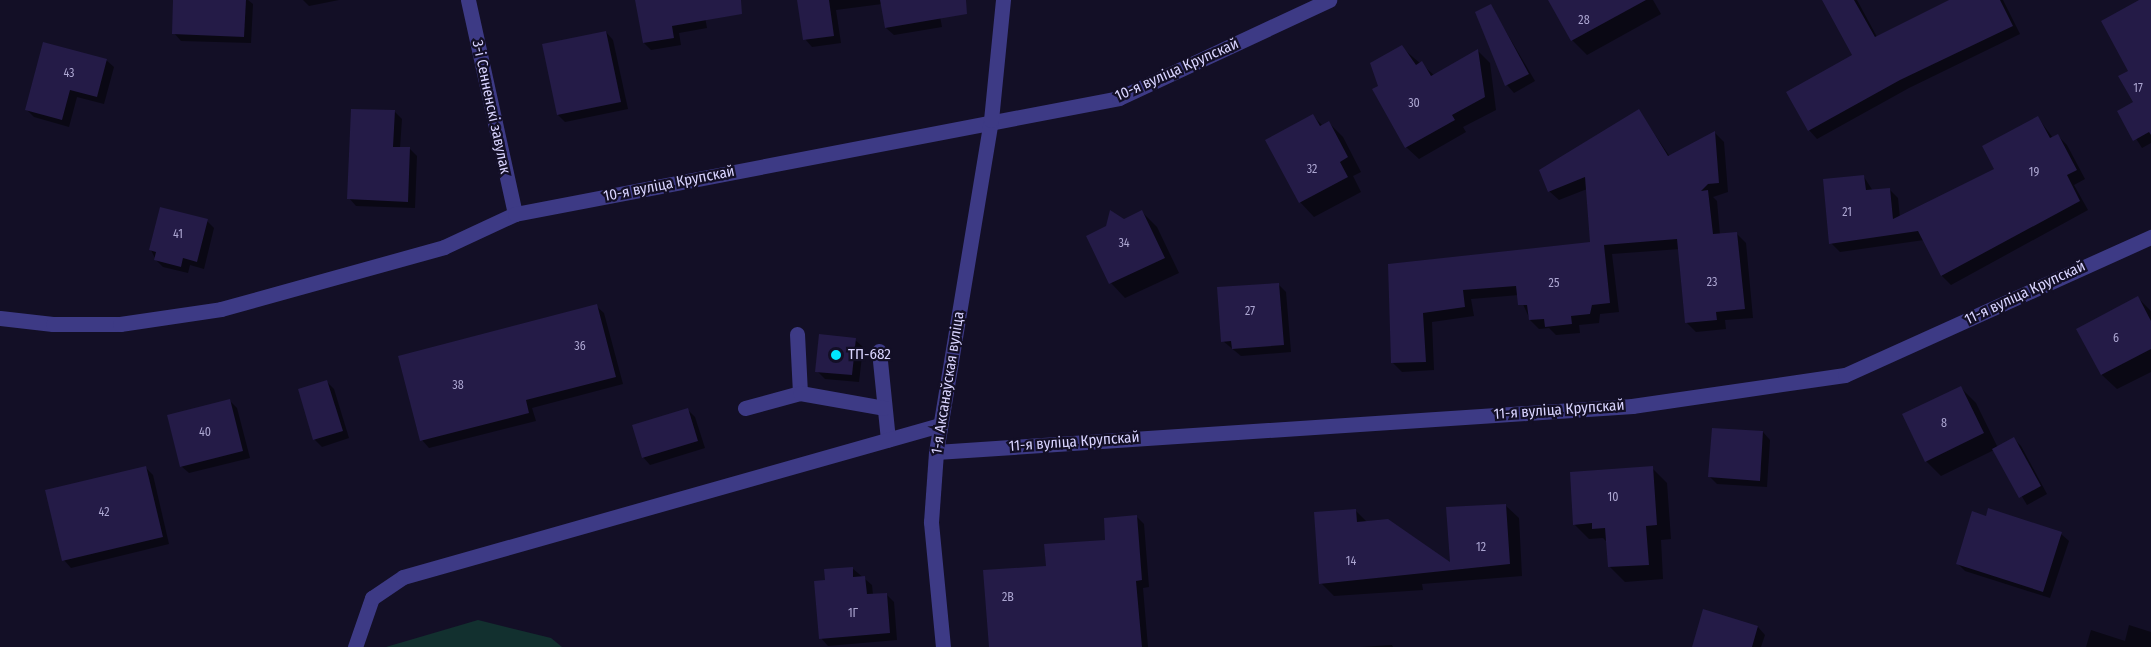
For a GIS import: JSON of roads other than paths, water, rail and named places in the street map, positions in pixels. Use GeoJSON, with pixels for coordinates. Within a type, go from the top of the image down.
{"type":"FeatureCollection","features":[{"type":"Feature","properties":{"kind":"street","name":"3-і Сенненскі завулак"},"geometry":{"type":"LineString","coordinates":[[468,0],[515,214]]}},
{"type":"Feature","properties":{"kind":"street","name":"1-я Аксанаўская вуліца"},"geometry":{"type":"LineString","coordinates":[[943,647],[931,522],[936,453],[991,120],[1003,0]]}},
{"type":"Feature","properties":{"kind":"street","name":"10-я вуліца Крупскай"},"geometry":{"type":"LineString","coordinates":[[0,318],[53,324],[120,324],[221,309],[444,247],[515,214],[991,120],[1119,98],[1329,0]]}},
{"type":"Feature","properties":{"kind":"street","name":"11-я вуліца Крупскай"},"geometry":{"type":"LineString","coordinates":[[936,453],[1632,406],[1845,375],[2151,237]]}},
{"type":"Feature","properties":{"kind":"street"},"geometry":{"type":"LineString","coordinates":[[797,334],[800,393]]}},
{"type":"Feature","properties":{"kind":"street"},"geometry":{"type":"LineString","coordinates":[[879,351],[888,440]]}},
{"type":"Feature","properties":{"kind":"street"},"geometry":{"type":"LineString","coordinates":[[745,408],[800,393],[884,408]]}},
{"type":"Feature","properties":{"kind":"street"},"geometry":{"type":"LineString","coordinates":[[355,647],[372,598],[403,577],[940,425]]}},
{"type":"Feature","properties":{"kind":"place","name":"ТП-682"},"geometry":{"type":"Point","coordinates":[836,355]}}]}
